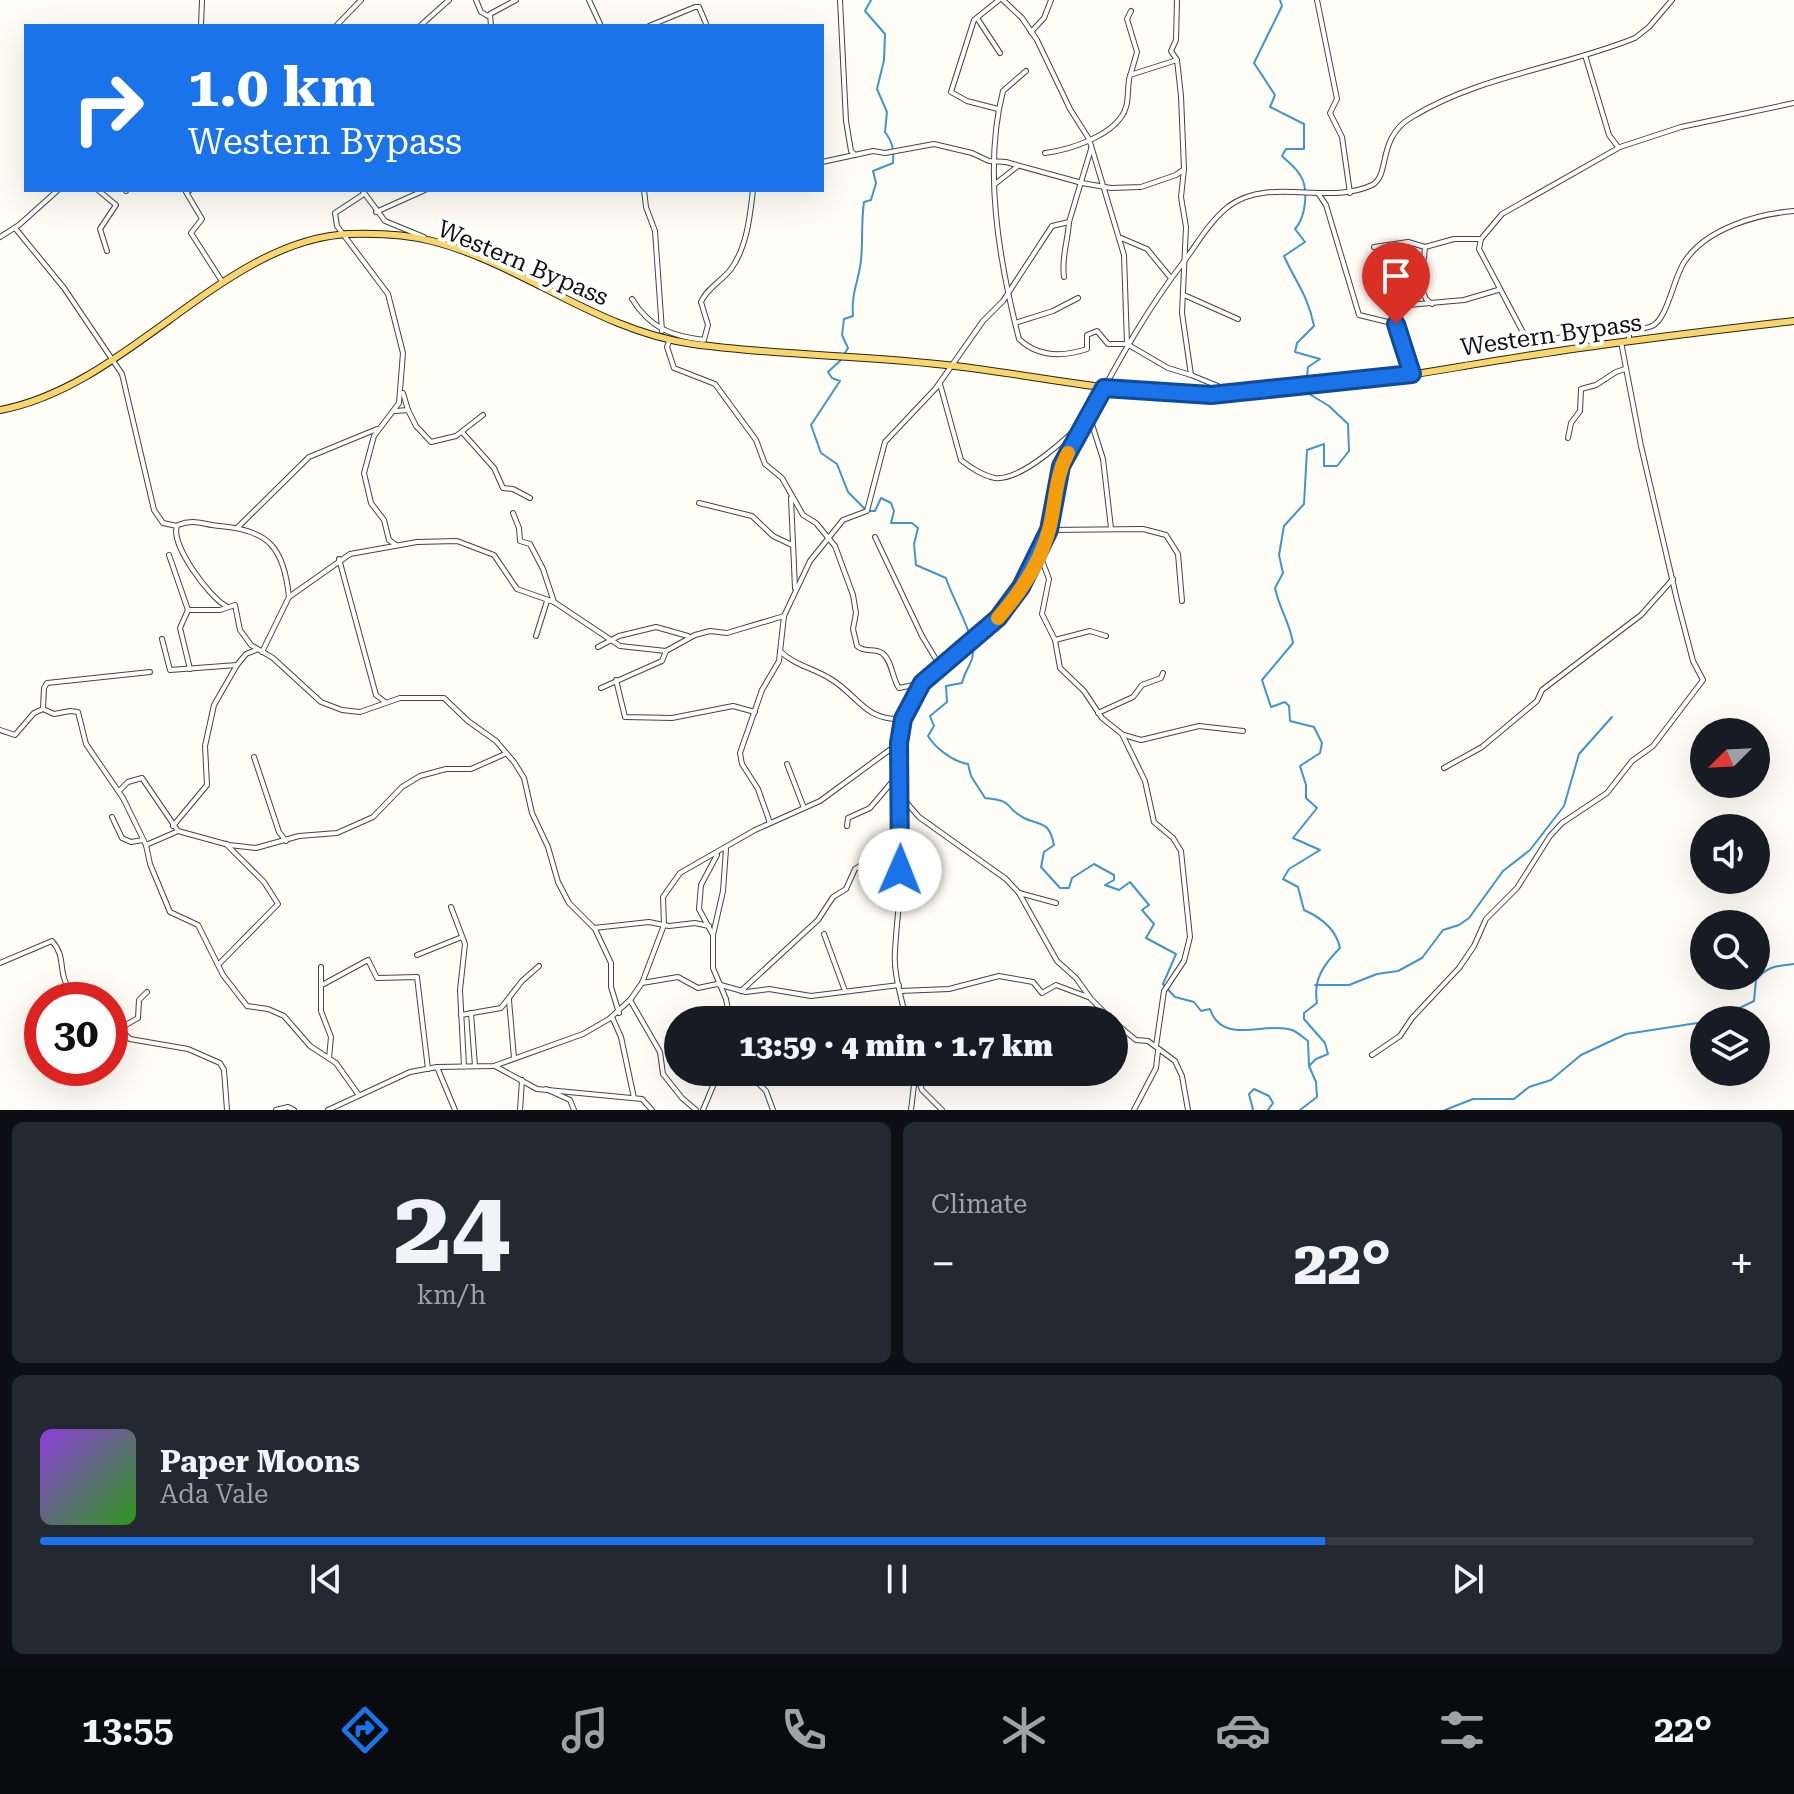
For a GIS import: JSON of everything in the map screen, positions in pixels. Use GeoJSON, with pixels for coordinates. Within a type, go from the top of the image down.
{"type":"FeatureCollection","features":[{"type":"Feature","properties":{"kind":"main road","name":"Western Bypass"},"geometry":{"type":"LineString","coordinates":[[0,410],[51,396],[113,360],[224,284],[272,256],[305,243],[343,234],[380,234],[430,240],[476,257],[624,325],[670,339],[738,349],[953,365]]}},
{"type":"Feature","properties":{"kind":"main road","name":"Western Bypass"},"geometry":{"type":"LineString","coordinates":[[1104,388],[1211,395],[1313,387],[1794,321]]}},
{"type":"Feature","properties":{"kind":"main road"},"geometry":{"type":"LineString","coordinates":[[953,365],[1104,388]]}},
{"type":"Feature","properties":{"kind":"street"},"geometry":{"type":"LineString","coordinates":[[201,24],[202,0]]}},
{"type":"Feature","properties":{"kind":"street"},"geometry":{"type":"LineString","coordinates":[[338,24],[361,0]]}},
{"type":"Feature","properties":{"kind":"street"},"geometry":{"type":"LineString","coordinates":[[422,24],[449,0]]}},
{"type":"Feature","properties":{"kind":"street"},"geometry":{"type":"LineString","coordinates":[[476,0],[490,24]]}},
{"type":"Feature","properties":{"kind":"street"},"geometry":{"type":"LineString","coordinates":[[488,16],[516,0]]}},
{"type":"Feature","properties":{"kind":"street"},"geometry":{"type":"LineString","coordinates":[[589,0],[600,24]]}},
{"type":"Feature","properties":{"kind":"street"},"geometry":{"type":"LineString","coordinates":[[840,0],[846,121],[851,151],[857,155]]}},
{"type":"Feature","properties":{"kind":"street"},"geometry":{"type":"LineString","coordinates":[[998,109],[981,102],[972,103],[951,93],[965,45],[977,18],[1001,0],[1031,32],[1070,109],[1089,139],[1120,237],[1126,278],[1124,334],[1127,344]]}},
{"type":"Feature","properties":{"kind":"street"},"geometry":{"type":"LineString","coordinates":[[1031,32],[1044,18],[1051,0]]}},
{"type":"Feature","properties":{"kind":"street"},"geometry":{"type":"LineString","coordinates":[[1177,0],[1176,40],[1171,51],[1177,60],[1184,169],[1181,197],[1186,227],[1182,313],[1191,375]]}},
{"type":"Feature","properties":{"kind":"street"},"geometry":{"type":"LineString","coordinates":[[1317,0],[1337,99],[1330,113],[1340,126],[1350,193]]}},
{"type":"Feature","properties":{"kind":"street"},"geometry":{"type":"LineString","coordinates":[[903,1006],[895,950],[902,840],[898,774],[903,719],[922,683],[998,618],[1016,595],[1040,555],[1049,530],[1057,476],[1127,344],[1170,277],[1211,224],[1231,204],[1261,194],[1350,193],[1380,179],[1390,139],[1401,123],[1412,116],[1476,85],[1585,55],[1639,35],[1672,0]]}},
{"type":"Feature","properties":{"kind":"street"},"geometry":{"type":"LineString","coordinates":[[654,24],[695,7],[699,7],[706,24]]}},
{"type":"Feature","properties":{"kind":"street"},"geometry":{"type":"LineString","coordinates":[[1045,153],[1089,139],[1113,125],[1124,112],[1137,52],[1127,19],[1131,11]]}},
{"type":"Feature","properties":{"kind":"street"},"geometry":{"type":"LineString","coordinates":[[977,18],[1000,53]]}},
{"type":"Feature","properties":{"kind":"street"},"geometry":{"type":"LineString","coordinates":[[1585,55],[1609,135],[1614,145],[1620,147]]}},
{"type":"Feature","properties":{"kind":"street"},"geometry":{"type":"LineString","coordinates":[[1130,75],[1177,60]]}},
{"type":"Feature","properties":{"kind":"street"},"geometry":{"type":"LineString","coordinates":[[1026,71],[1004,88],[998,109],[995,162],[998,245],[1021,342],[1044,353],[1071,353],[1087,349],[1087,335],[1097,331],[1108,344],[1127,344],[1168,368],[1218,386]]}},
{"type":"Feature","properties":{"kind":"street"},"geometry":{"type":"LineString","coordinates":[[1794,103],[1681,127],[1620,147],[1511,208],[1481,239],[1479,249],[1522,333],[1530,340],[1629,332],[1650,327],[1659,321],[1682,264],[1697,248],[1754,217],[1794,211]]}},
{"type":"Feature","properties":{"kind":"street"},"geometry":{"type":"LineString","coordinates":[[824,162],[934,144],[995,162],[1019,165],[1104,187],[1141,187],[1176,175],[1184,169]]}},
{"type":"Feature","properties":{"kind":"street"},"geometry":{"type":"LineString","coordinates":[[1064,277],[1062,260],[1069,222],[1091,149]]}},
{"type":"Feature","properties":{"kind":"street"},"geometry":{"type":"LineString","coordinates":[[995,184],[1019,165]]}},
{"type":"Feature","properties":{"kind":"street"},"geometry":{"type":"LineString","coordinates":[[0,237],[15,228],[56,192]]}},
{"type":"Feature","properties":{"kind":"street"},"geometry":{"type":"LineString","coordinates":[[100,192],[116,205],[100,229],[107,251]]}},
{"type":"Feature","properties":{"kind":"street"},"geometry":{"type":"LineString","coordinates":[[186,192],[202,219],[191,233],[224,284]]}},
{"type":"Feature","properties":{"kind":"street"},"geometry":{"type":"LineString","coordinates":[[376,212],[421,192]]}},
{"type":"Feature","properties":{"kind":"street"},"geometry":{"type":"LineString","coordinates":[[644,192],[655,231],[662,331]]}},
{"type":"Feature","properties":{"kind":"street"},"geometry":{"type":"LineString","coordinates":[[632,299],[654,326],[662,331],[704,340],[708,325],[701,302],[730,270],[739,255],[750,218],[753,192]]}},
{"type":"Feature","properties":{"kind":"street"},"geometry":{"type":"LineString","coordinates":[[430,240],[389,223],[376,212],[365,193],[335,213],[337,226],[388,294],[403,353],[402,390],[416,426],[431,442],[462,432],[483,415]]}},
{"type":"Feature","properties":{"kind":"street"},"geometry":{"type":"LineString","coordinates":[[1318,193],[1326,205],[1359,315],[1396,324],[1412,374]]}},
{"type":"Feature","properties":{"kind":"street"},"geometry":{"type":"LineString","coordinates":[[770,823],[758,789],[740,758],[764,685],[779,661],[784,616],[795,591],[812,557],[843,520],[867,511],[882,447],[953,365],[983,321],[1009,291],[1052,226],[1069,222]]}},
{"type":"Feature","properties":{"kind":"street"},"geometry":{"type":"LineString","coordinates":[[15,228],[18,227],[64,288],[122,374],[150,499],[163,523],[177,526],[196,520],[238,527],[265,537],[276,550],[285,572],[289,597]]}},
{"type":"Feature","properties":{"kind":"street"},"geometry":{"type":"LineString","coordinates":[[1120,237],[1147,249],[1170,277]]}},
{"type":"Feature","properties":{"kind":"street"},"geometry":{"type":"LineString","coordinates":[[1374,247],[1408,242],[1425,247],[1454,239],[1481,239]]}},
{"type":"Feature","properties":{"kind":"street"},"geometry":{"type":"LineString","coordinates":[[1425,247],[1424,258],[1415,274],[1426,299],[1432,304]]}},
{"type":"Feature","properties":{"kind":"street"},"geometry":{"type":"LineString","coordinates":[[1403,297],[1408,305],[1432,304],[1464,300],[1498,290]]}},
{"type":"Feature","properties":{"kind":"street"},"geometry":{"type":"LineString","coordinates":[[1184,295],[1238,319]]}},
{"type":"Feature","properties":{"kind":"street"},"geometry":{"type":"LineString","coordinates":[[1015,323],[1053,311],[1078,298]]}},
{"type":"Feature","properties":{"kind":"street"},"geometry":{"type":"LineString","coordinates":[[1372,1055],[1400,1036],[1412,1018],[1459,968],[1478,939],[1486,919],[1517,888],[1550,836],[1562,823],[1607,793],[1632,761],[1658,741],[1700,685],[1703,676],[1693,661],[1625,369],[1625,342],[1629,332]]}},
{"type":"Feature","properties":{"kind":"street"},"geometry":{"type":"LineString","coordinates":[[670,339],[667,347],[674,368],[715,384],[756,440],[765,464],[782,478],[803,515],[816,523],[837,549],[838,559],[852,591],[857,646],[864,651],[877,651],[884,655],[899,688],[922,683]]}},
{"type":"Feature","properties":{"kind":"street"},"geometry":{"type":"LineString","coordinates":[[1568,438],[1571,423],[1581,408],[1582,387],[1596,385],[1625,369]]}},
{"type":"Feature","properties":{"kind":"street"},"geometry":{"type":"LineString","coordinates":[[939,383],[961,460],[991,477],[1005,477],[1050,453],[1089,415]]}},
{"type":"Feature","properties":{"kind":"street"},"geometry":{"type":"LineString","coordinates":[[399,546],[389,540],[385,523],[371,503],[364,479],[369,450],[379,429],[394,412],[402,390]]}},
{"type":"Feature","properties":{"kind":"street"},"geometry":{"type":"LineString","coordinates":[[394,412],[408,410]]}},
{"type":"Feature","properties":{"kind":"street"},"geometry":{"type":"LineString","coordinates":[[1089,415],[1103,459],[1111,528]]}},
{"type":"Feature","properties":{"kind":"street"},"geometry":{"type":"LineString","coordinates":[[238,527],[309,457],[379,429]]}},
{"type":"Feature","properties":{"kind":"street"},"geometry":{"type":"LineString","coordinates":[[462,432],[494,468],[503,488],[513,489],[530,498]]}},
{"type":"Feature","properties":{"kind":"street"},"geometry":{"type":"LineString","coordinates":[[791,496],[795,591]]}},
{"type":"Feature","properties":{"kind":"street"},"geometry":{"type":"LineString","coordinates":[[699,503],[752,516],[773,536],[792,545]]}},
{"type":"Feature","properties":{"kind":"street"},"geometry":{"type":"LineString","coordinates":[[513,513],[520,541],[530,544],[543,569],[554,602]]}},
{"type":"Feature","properties":{"kind":"street"},"geometry":{"type":"LineString","coordinates":[[177,526],[174,533],[178,545],[214,598],[228,606]]}},
{"type":"Feature","properties":{"kind":"street"},"geometry":{"type":"LineString","coordinates":[[1049,530],[1111,528],[1157,531],[1173,541],[1178,554],[1182,601]]}},
{"type":"Feature","properties":{"kind":"street"},"geometry":{"type":"LineString","coordinates":[[875,537],[922,636],[940,666]]}},
{"type":"Feature","properties":{"kind":"street"},"geometry":{"type":"LineString","coordinates":[[382,550],[389,540]]}},
{"type":"Feature","properties":{"kind":"street"},"geometry":{"type":"LineString","coordinates":[[173,826],[207,785],[205,746],[213,709],[237,665],[246,654],[260,651],[289,597],[350,554],[449,540],[490,553],[517,589],[554,602],[620,646],[666,651],[691,637],[710,631],[727,633],[784,616]]}},
{"type":"Feature","properties":{"kind":"street"},"geometry":{"type":"LineString","coordinates":[[169,555],[188,610],[180,628],[190,669]]}},
{"type":"Feature","properties":{"kind":"street"},"geometry":{"type":"LineString","coordinates":[[1040,555],[1049,579],[1042,614],[1055,640],[1062,671],[1084,691],[1098,713],[1122,734],[1144,779],[1154,822],[1173,838],[1181,851],[1189,917],[1188,950],[1164,991],[1156,1068],[1134,1110]]}},
{"type":"Feature","properties":{"kind":"street"},"geometry":{"type":"LineString","coordinates":[[339,559],[376,695],[387,703]]}},
{"type":"Feature","properties":{"kind":"street"},"geometry":{"type":"LineString","coordinates":[[1444,768],[1482,747],[1537,701],[1542,690],[1641,615],[1673,579]]}},
{"type":"Feature","properties":{"kind":"street"},"geometry":{"type":"LineString","coordinates":[[536,636],[547,601]]}},
{"type":"Feature","properties":{"kind":"street"},"geometry":{"type":"LineString","coordinates":[[188,610],[220,610],[235,605],[240,630],[318,700],[342,710],[368,711],[400,698],[444,698],[468,721],[496,741],[524,778],[532,813],[548,847],[553,871],[564,895],[594,928],[608,953],[612,996],[619,1013]]}},
{"type":"Feature","properties":{"kind":"street"},"geometry":{"type":"LineString","coordinates":[[598,647],[656,627],[691,637]]}},
{"type":"Feature","properties":{"kind":"street"},"geometry":{"type":"LineString","coordinates":[[1055,640],[1090,631],[1106,636]]}},
{"type":"Feature","properties":{"kind":"street"},"geometry":{"type":"LineString","coordinates":[[162,639],[170,670],[237,665]]}},
{"type":"Feature","properties":{"kind":"street"},"geometry":{"type":"LineString","coordinates":[[601,688],[662,661],[666,651]]}},
{"type":"Feature","properties":{"kind":"street"},"geometry":{"type":"LineString","coordinates":[[780,651],[838,684],[867,710],[887,719],[903,719]]}},
{"type":"Feature","properties":{"kind":"street"},"geometry":{"type":"LineString","coordinates":[[43,709],[47,683],[150,672]]}},
{"type":"Feature","properties":{"kind":"street"},"geometry":{"type":"LineString","coordinates":[[1098,713],[1133,697],[1144,683],[1161,678],[1163,673]]}},
{"type":"Feature","properties":{"kind":"street"},"geometry":{"type":"LineString","coordinates":[[616,680],[625,717],[672,718],[733,706],[755,712]]}},
{"type":"Feature","properties":{"kind":"street"},"geometry":{"type":"LineString","coordinates":[[0,730],[15,735],[34,713],[43,709],[54,714],[78,712],[86,744],[119,791],[144,843],[170,912],[198,925],[223,975],[247,1006],[268,1009],[284,1016],[310,1046],[329,1058],[347,1076],[358,1094]]}},
{"type":"Feature","properties":{"kind":"street"},"geometry":{"type":"LineString","coordinates":[[1122,734],[1141,740],[1199,726],[1243,731]]}},
{"type":"Feature","properties":{"kind":"street"},"geometry":{"type":"LineString","coordinates":[[328,1110],[410,1072],[437,1067],[494,1066],[583,1034],[619,1013],[642,983],[664,925],[663,897],[675,879],[686,869],[726,847],[828,795],[899,743]]}},
{"type":"Feature","properties":{"kind":"street"},"geometry":{"type":"LineString","coordinates":[[119,791],[128,782],[145,779],[178,831],[226,844],[256,848],[319,833],[346,831],[373,817],[402,787],[423,774],[446,769],[471,769],[505,754]]}},
{"type":"Feature","properties":{"kind":"street"},"geometry":{"type":"LineString","coordinates":[[254,757],[279,832],[286,841]]}},
{"type":"Feature","properties":{"kind":"street"},"geometry":{"type":"LineString","coordinates":[[787,764],[804,808]]}},
{"type":"Feature","properties":{"kind":"street"},"geometry":{"type":"LineString","coordinates":[[847,826],[848,818],[870,808],[898,774]]}},
{"type":"Feature","properties":{"kind":"street"},"geometry":{"type":"LineString","coordinates":[[899,793],[919,817],[960,849],[996,870],[1019,893],[1057,961],[1097,1006]]}},
{"type":"Feature","properties":{"kind":"street"},"geometry":{"type":"LineString","coordinates":[[112,817],[122,838],[131,842],[144,843],[178,831]]}},
{"type":"Feature","properties":{"kind":"street"},"geometry":{"type":"LineString","coordinates":[[741,991],[818,920],[833,897],[848,886],[855,869],[902,840]]}},
{"type":"Feature","properties":{"kind":"street"},"geometry":{"type":"LineString","coordinates":[[219,964],[278,904],[264,882],[226,844]]}},
{"type":"Feature","properties":{"kind":"street"},"geometry":{"type":"LineString","coordinates":[[726,847],[712,963],[726,1006]]}},
{"type":"Feature","properties":{"kind":"street"},"geometry":{"type":"LineString","coordinates":[[713,935],[699,909],[701,885],[721,851]]}},
{"type":"Feature","properties":{"kind":"street"},"geometry":{"type":"LineString","coordinates":[[1019,893],[1056,903]]}},
{"type":"Feature","properties":{"kind":"street"},"geometry":{"type":"LineString","coordinates":[[451,907],[465,944],[460,973],[464,1066]]}},
{"type":"Feature","properties":{"kind":"street"},"geometry":{"type":"LineString","coordinates":[[594,928],[649,922],[709,926]]}},
{"type":"Feature","properties":{"kind":"street"},"geometry":{"type":"LineString","coordinates":[[824,934],[845,991]]}},
{"type":"Feature","properties":{"kind":"street"},"geometry":{"type":"LineString","coordinates":[[417,955],[462,937]]}},
{"type":"Feature","properties":{"kind":"street"},"geometry":{"type":"LineString","coordinates":[[0,963],[52,941],[59,952],[65,982]]}},
{"type":"Feature","properties":{"kind":"street"},"geometry":{"type":"LineString","coordinates":[[322,985],[368,960],[377,978],[417,977],[424,1057],[428,1069]]}},
{"type":"Feature","properties":{"kind":"street"},"geometry":{"type":"LineString","coordinates":[[461,1015],[501,1008],[522,981],[539,966]]}},
{"type":"Feature","properties":{"kind":"street"},"geometry":{"type":"LineString","coordinates":[[321,967],[321,1011],[331,1037],[329,1058]]}},
{"type":"Feature","properties":{"kind":"street"},"geometry":{"type":"LineString","coordinates":[[642,983],[678,977],[698,988],[720,984],[741,991],[769,989],[829,996],[845,991],[949,989],[999,976],[1033,982],[1042,993],[1056,985],[1091,999]]}},
{"type":"Feature","properties":{"kind":"street"},"geometry":{"type":"LineString","coordinates":[[1077,992],[1080,984]]}},
{"type":"Feature","properties":{"kind":"street"},"geometry":{"type":"LineString","coordinates":[[128,1024],[138,1018],[139,1000],[147,992]]}},
{"type":"Feature","properties":{"kind":"street"},"geometry":{"type":"LineString","coordinates":[[509,1000],[514,1059]]}},
{"type":"Feature","properties":{"kind":"street"},"geometry":{"type":"LineString","coordinates":[[630,1000],[660,1052],[663,1074],[686,1103],[696,1110]]}},
{"type":"Feature","properties":{"kind":"street"},"geometry":{"type":"LineString","coordinates":[[471,1013],[475,1066]]}},
{"type":"Feature","properties":{"kind":"street"},"geometry":{"type":"LineString","coordinates":[[612,1017],[621,1037],[634,1098]]}},
{"type":"Feature","properties":{"kind":"street"},"geometry":{"type":"LineString","coordinates":[[1128,1033],[1136,1040],[1148,1041],[1172,1058],[1179,1067],[1188,1110]]}},
{"type":"Feature","properties":{"kind":"street"},"geometry":{"type":"LineString","coordinates":[[128,1037],[188,1049],[220,1063],[224,1070],[227,1110]]}},
{"type":"Feature","properties":{"kind":"street"},"geometry":{"type":"LineString","coordinates":[[494,1066],[537,1089],[634,1098],[644,1101],[649,1109]]}},
{"type":"Feature","properties":{"kind":"street"},"geometry":{"type":"LineString","coordinates":[[437,1067],[455,1110]]}},
{"type":"Feature","properties":{"kind":"street"},"geometry":{"type":"LineString","coordinates":[[520,1110],[522,1080]]}},
{"type":"Feature","properties":{"kind":"street"},"geometry":{"type":"LineString","coordinates":[[703,1110],[713,1086]]}},
{"type":"Feature","properties":{"kind":"street"},"geometry":{"type":"LineString","coordinates":[[761,1086],[773,1110]]}},
{"type":"Feature","properties":{"kind":"street"},"geometry":{"type":"LineString","coordinates":[[911,1110],[914,1086]]}},
{"type":"Feature","properties":{"kind":"street"},"geometry":{"type":"LineString","coordinates":[[921,1086],[926,1096],[942,1110]]}},
{"type":"Feature","properties":{"kind":"street"},"geometry":{"type":"LineString","coordinates":[[546,1089],[570,1100],[574,1110]]}},
{"type":"Feature","properties":{"kind":"street"},"geometry":{"type":"LineString","coordinates":[[276,1110],[288,1107],[294,1110]]}},
{"type":"Feature","properties":{"kind":"waterway"},"geometry":{"type":"LineString","coordinates":[[845,353],[848,348],[842,335],[844,319],[853,316],[861,260],[864,202],[871,200],[876,183],[873,171],[893,163],[892,147],[885,132],[887,112],[877,89],[884,60],[885,34],[865,11],[871,0]]}},
{"type":"Feature","properties":{"kind":"waterway"},"geometry":{"type":"LineString","coordinates":[[1280,0],[1282,6],[1254,63],[1275,95],[1270,107],[1304,124],[1304,149],[1286,149],[1282,156],[1298,172],[1305,187],[1304,210],[1295,229],[1305,242],[1284,256],[1305,297],[1314,326],[1297,343],[1295,352],[1320,359],[1308,367],[1306,386]]}},
{"type":"Feature","properties":{"kind":"waterway"},"geometry":{"type":"LineString","coordinates":[[842,359],[828,372],[840,381],[811,425],[821,453],[837,464],[848,492],[867,511],[875,511],[881,498],[891,503],[894,511],[891,523],[912,523],[918,528],[914,544],[916,565],[946,578],[971,641],[972,659],[962,683],[946,686],[947,702],[930,716],[934,726],[928,736],[946,754],[968,764],[971,776],[985,798],[1005,803],[1024,818],[1047,828],[1054,845],[1044,852],[1041,867],[1060,888],[1069,888],[1072,878],[1094,864],[1114,875],[1114,880],[1105,885],[1119,890],[1130,882],[1149,905],[1142,910],[1154,924],[1146,938],[1176,954],[1163,984],[1175,997],[1194,1002],[1201,1011],[1210,1009],[1216,1020],[1234,1030],[1282,1028],[1294,1031],[1308,1041],[1309,1066]]}},
{"type":"Feature","properties":{"kind":"waterway"},"geometry":{"type":"LineString","coordinates":[[1300,1110],[1317,1097],[1316,1082],[1309,1066],[1328,1054],[1325,1043],[1304,1019],[1304,1013],[1317,1003],[1321,973],[1340,948],[1327,925],[1304,910],[1298,887],[1283,879],[1289,869],[1320,850],[1293,838],[1317,808],[1306,798],[1300,766],[1320,753],[1322,743],[1314,727],[1290,721],[1289,706],[1285,702],[1271,707],[1262,680],[1293,643],[1275,588],[1283,573],[1279,555],[1284,526],[1304,504],[1307,450],[1324,444],[1324,466],[1337,466],[1349,451],[1348,424],[1329,406],[1306,392]]}},
{"type":"Feature","properties":{"kind":"waterway"},"geometry":{"type":"LineString","coordinates":[[1315,985],[1349,985],[1377,974],[1398,971],[1422,958],[1443,930],[1469,918],[1503,871],[1530,850],[1564,806],[1579,754],[1612,717]]}},
{"type":"Feature","properties":{"kind":"waterway"},"geometry":{"type":"LineString","coordinates":[[1744,1006],[1754,1001],[1756,980],[1764,972],[1777,966],[1794,964]]}},
{"type":"Feature","properties":{"kind":"waterway"},"geometry":{"type":"LineString","coordinates":[[1445,1110],[1473,1099],[1514,1099],[1529,1087],[1551,1080],[1581,1055],[1626,1034],[1690,1024]]}},
{"type":"Feature","properties":{"kind":"waterway"},"geometry":{"type":"LineString","coordinates":[[1253,1110],[1249,1094],[1254,1089],[1269,1096],[1273,1103],[1268,1110]]}},
{"type":"Feature","properties":{"kind":"slow traffic"},"geometry":{"type":"LineString","coordinates":[[998,618],[1011,603],[1040,555],[1053,515],[1057,476],[1068,453]]}},
{"type":"Feature","properties":{"kind":"route"},"geometry":{"type":"LineString","coordinates":[[900,870],[902,840],[898,774],[903,719],[922,683],[998,618],[1021,587],[1040,555],[1049,530],[1061,466],[1104,388],[1158,394],[1211,395],[1412,374],[1396,324]]}}]}
